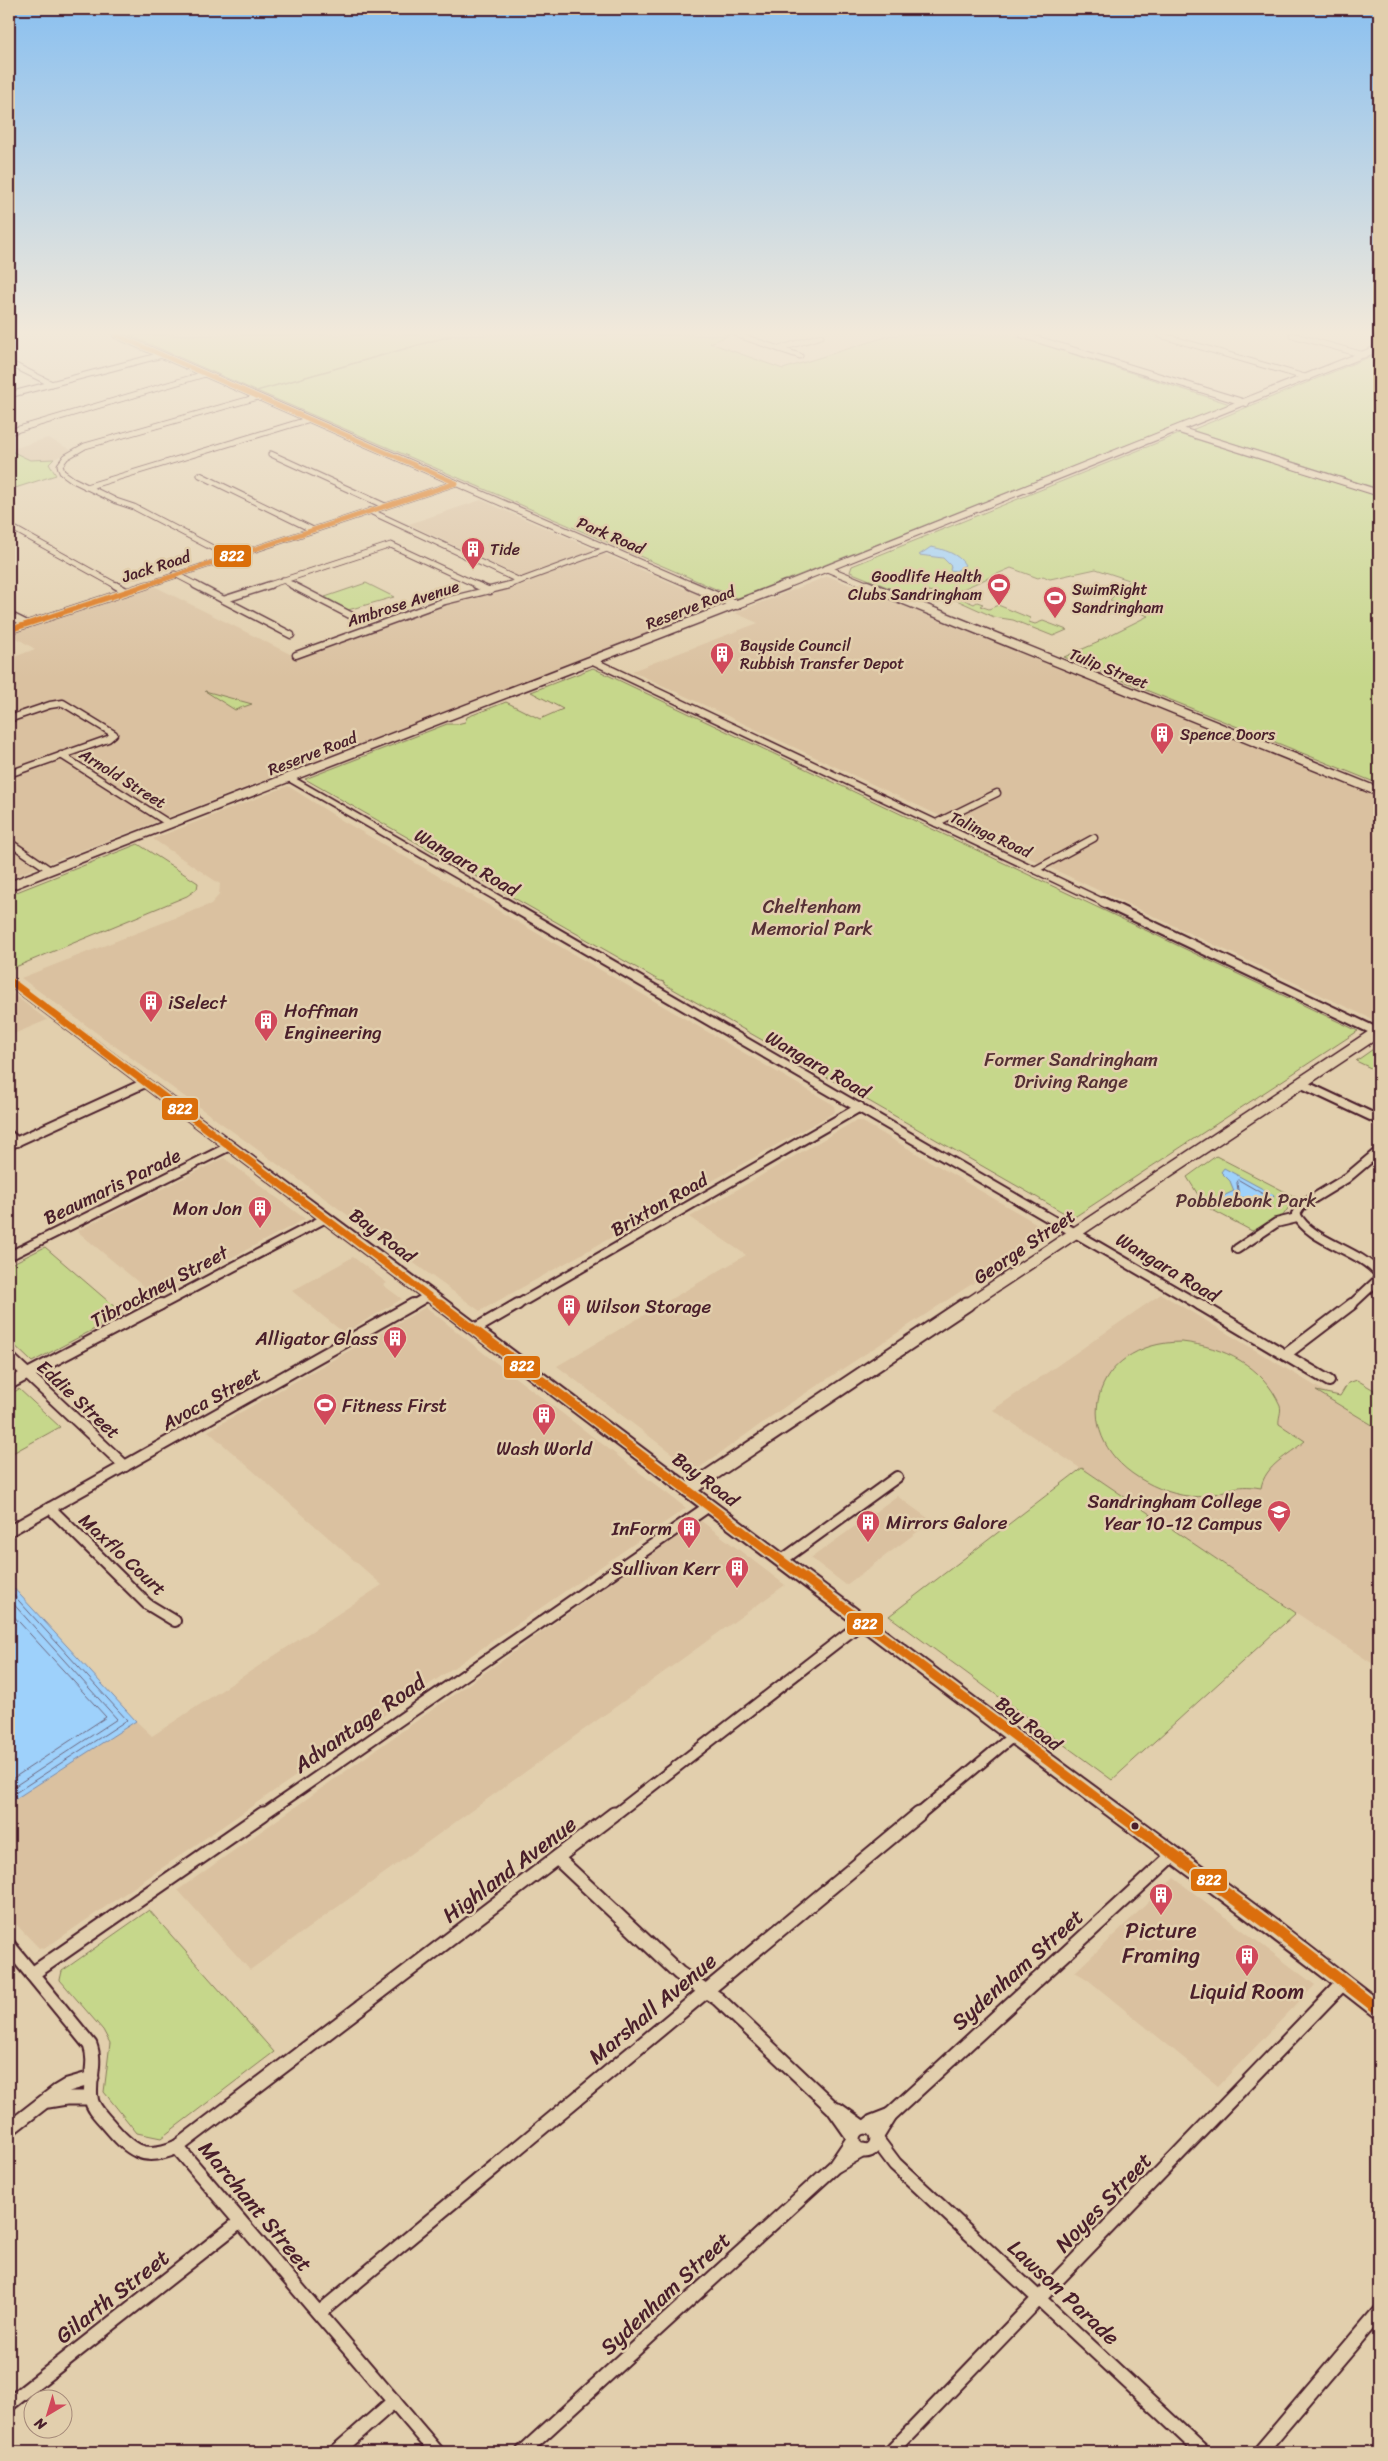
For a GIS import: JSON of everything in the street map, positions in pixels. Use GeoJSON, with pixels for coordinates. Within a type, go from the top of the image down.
{"type":"FeatureCollection","features":[{"type":"Feature","properties":{"kind":"main road","name":"Bay Road"},"geometry":{"type":"LineString","coordinates":[[9,980],[1379,2010]]}},
{"type":"Feature","properties":{"kind":"street"},"geometry":{"type":"LineString","coordinates":[[79,450],[62,460],[60,467],[67,476],[230,557]]}},
{"type":"Feature","properties":{"kind":"street"},"geometry":{"type":"LineString","coordinates":[[86,487],[210,450]]}},
{"type":"Feature","properties":{"kind":"street","name":"Park Road"},"geometry":{"type":"LineString","coordinates":[[379,450],[737,605]]}},
{"type":"Feature","properties":{"kind":"street","name":"Reserve Road"},"geometry":{"type":"LineString","coordinates":[[9,886],[737,605],[1129,450]]}},
{"type":"Feature","properties":{"kind":"street"},"geometry":{"type":"LineString","coordinates":[[1242,450],[1379,493]]}},
{"type":"Feature","properties":{"kind":"street"},"geometry":{"type":"LineString","coordinates":[[271,454],[385,506]]}},
{"type":"Feature","properties":{"kind":"street"},"geometry":{"type":"LineString","coordinates":[[200,475],[313,530]]}},
{"type":"Feature","properties":{"kind":"street","name":"Jack Road"},"geometry":{"type":"LineString","coordinates":[[9,630],[456,483]]}},
{"type":"Feature","properties":{"kind":"street"},"geometry":{"type":"LineString","coordinates":[[370,511],[520,581],[607,549]]}},
{"type":"Feature","properties":{"kind":"street"},"geometry":{"type":"LineString","coordinates":[[9,526],[126,591]]}},
{"type":"Feature","properties":{"kind":"street"},"geometry":{"type":"LineString","coordinates":[[223,600],[391,545],[490,591]]}},
{"type":"Feature","properties":{"kind":"street","name":"Tulip Street"},"geometry":{"type":"LineString","coordinates":[[828,569],[1379,792]]}},
{"type":"Feature","properties":{"kind":"street"},"geometry":{"type":"LineString","coordinates":[[175,574],[291,635]]}},
{"type":"Feature","properties":{"kind":"street"},"geometry":{"type":"LineString","coordinates":[[283,580],[350,615]]}},
{"type":"Feature","properties":{"kind":"street","name":"Ambrose Avenue"},"geometry":{"type":"LineString","coordinates":[[296,655],[445,601],[490,591],[520,581]]}},
{"type":"Feature","properties":{"kind":"street"},"geometry":{"type":"LineString","coordinates":[[10,615],[25,625]]}},
{"type":"Feature","properties":{"kind":"street","name":"Talinga Road"},"geometry":{"type":"LineString","coordinates":[[593,661],[1378,1031]]}},
{"type":"Feature","properties":{"kind":"street"},"geometry":{"type":"LineString","coordinates":[[9,719],[60,703],[68,704],[113,732],[110,738],[9,774]]}},
{"type":"Feature","properties":{"kind":"street","name":"Arnold Street"},"geometry":{"type":"LineString","coordinates":[[61,755],[170,824]]}},
{"type":"Feature","properties":{"kind":"street","name":"Wangara Road"},"geometry":{"type":"LineString","coordinates":[[289,778],[1076,1232],[1329,1381]]}},
{"type":"Feature","properties":{"kind":"street"},"geometry":{"type":"LineString","coordinates":[[936,823],[997,793]]}},
{"type":"Feature","properties":{"kind":"street"},"geometry":{"type":"LineString","coordinates":[[1035,870],[1094,838]]}},
{"type":"Feature","properties":{"kind":"street"},"geometry":{"type":"LineString","coordinates":[[9,842],[50,870]]}},
{"type":"Feature","properties":{"kind":"street","name":"George Street"},"geometry":{"type":"LineString","coordinates":[[688,1490],[1378,1031]]}},
{"type":"Feature","properties":{"kind":"street"},"geometry":{"type":"LineString","coordinates":[[9,1135],[13,1143],[145,1083]]}},
{"type":"Feature","properties":{"kind":"street"},"geometry":{"type":"LineString","coordinates":[[1300,1084],[1379,1120]]}},
{"type":"Feature","properties":{"kind":"street","name":"Brixton Road"},"geometry":{"type":"LineString","coordinates":[[475,1330],[860,1107]]}},
{"type":"Feature","properties":{"kind":"street","name":"Beaumaris Parade"},"geometry":{"type":"LineString","coordinates":[[9,1256],[230,1146]]}},
{"type":"Feature","properties":{"kind":"street"},"geometry":{"type":"LineString","coordinates":[[1379,1151],[1347,1178],[1297,1210],[1297,1218],[1306,1227],[1368,1261],[1379,1274]]}},
{"type":"Feature","properties":{"kind":"street","name":"Tibrockney Street"},"geometry":{"type":"LineString","coordinates":[[9,1384],[326,1218]]}},
{"type":"Feature","properties":{"kind":"street"},"geometry":{"type":"LineString","coordinates":[[1237,1249],[1276,1223],[1297,1218]]}},
{"type":"Feature","properties":{"kind":"street"},"geometry":{"type":"LineString","coordinates":[[1284,1355],[1355,1302],[1379,1279]]}},
{"type":"Feature","properties":{"kind":"street","name":"Avoca Street"},"geometry":{"type":"LineString","coordinates":[[9,1532],[430,1295]]}},
{"type":"Feature","properties":{"kind":"street","name":"Eddie Street"},"geometry":{"type":"LineString","coordinates":[[9,1357],[125,1466]]}},
{"type":"Feature","properties":{"kind":"street"},"geometry":{"type":"LineString","coordinates":[[781,1561],[897,1477]]}},
{"type":"Feature","properties":{"kind":"street","name":"Advantage Road"},"geometry":{"type":"LineString","coordinates":[[32,1974],[709,1506]]}},
{"type":"Feature","properties":{"kind":"street","name":"Maxflo Court"},"geometry":{"type":"LineString","coordinates":[[50,1508],[142,1599],[175,1621]]}},
{"type":"Feature","properties":{"kind":"street","name":"Highland Avenue"},"geometry":{"type":"LineString","coordinates":[[177,2147],[863,1622]]}},
{"type":"Feature","properties":{"kind":"street","name":"Marshall Avenue"},"geometry":{"type":"LineString","coordinates":[[319,2312],[1013,1736]]}},
{"type":"Feature","properties":{"kind":"street","name":"Sydenham Street"},"geometry":{"type":"LineString","coordinates":[[523,2452],[1173,1855]]}},
{"type":"Feature","properties":{"kind":"street","name":"Lawson Parade"},"geometry":{"type":"LineString","coordinates":[[557,1858],[679,1973],[718,1999],[1204,2452]]}},
{"type":"Feature","properties":{"kind":"street"},"geometry":{"type":"LineString","coordinates":[[9,1946],[90,2045],[95,2060],[91,2098],[66,2098],[48,2101]]}},
{"type":"Feature","properties":{"kind":"street","name":"Noyes Street"},"geometry":{"type":"LineString","coordinates":[[891,2452],[1344,1982]]}},
{"type":"Feature","properties":{"kind":"street"},"geometry":{"type":"LineString","coordinates":[[9,2128],[68,2086],[92,2078]]}},
{"type":"Feature","properties":{"kind":"street","name":"Marchant Street"},"geometry":{"type":"LineString","coordinates":[[91,2098],[94,2108],[124,2145],[133,2150],[153,2155],[168,2152],[177,2147],[436,2452]]}},
{"type":"Feature","properties":{"kind":"street","name":"Gilarth Street"},"geometry":{"type":"LineString","coordinates":[[9,2404],[240,2222]]}},
{"type":"Feature","properties":{"kind":"street"},"geometry":{"type":"LineString","coordinates":[[1260,2452],[1379,2312]]}},
{"type":"Feature","properties":{"kind":"street"},"geometry":{"type":"LineString","coordinates":[[336,2452],[394,2402]]}},
{"type":"Feature","properties":{"kind":"shaded area"},"geometry":{"type":"Polygon","coordinates":[[[9,450],[71,450],[54,459],[30,460],[9,450]]]}},
{"type":"Feature","properties":{"kind":"shaded area"},"geometry":{"type":"Polygon","coordinates":[[[481,500],[722,605],[9,878],[9,659],[35,649],[10,634],[154,586],[298,658],[448,603],[531,582],[409,524],[481,500]]]}},
{"type":"Feature","properties":{"kind":"shaded area"},"geometry":{"type":"Polygon","coordinates":[[[828,576],[1379,797],[1379,1017],[1374,1020],[632,671],[758,623],[735,613],[828,576]]]}},
{"type":"Feature","properties":{"kind":"shaded area"},"geometry":{"type":"Polygon","coordinates":[[[288,786],[343,821],[834,1105],[835,1112],[480,1311],[21,978],[211,904],[219,895],[220,884],[153,839],[288,786]]]}},
{"type":"Feature","properties":{"kind":"shaded area"},"geometry":{"type":"Polygon","coordinates":[[[9,991],[47,1020],[9,1036],[9,991]]]}},
{"type":"Feature","properties":{"kind":"shaded area"},"geometry":{"type":"Polygon","coordinates":[[[855,1121],[861,1121],[1051,1232],[786,1406],[695,1471],[557,1366],[746,1255],[690,1217],[855,1121]]]}},
{"type":"Feature","properties":{"kind":"shaded area"},"geometry":{"type":"Polygon","coordinates":[[[224,1158],[305,1219],[156,1297],[77,1231],[224,1158]]]}},
{"type":"Feature","properties":{"kind":"shaded area"},"geometry":{"type":"Polygon","coordinates":[[[353,1257],[387,1283],[383,1285],[402,1299],[344,1333],[292,1291],[353,1257]]]}},
{"type":"Feature","properties":{"kind":"shaded area","name":"Sandringham College Year 10-12 Campus"},"geometry":{"type":"Polygon","coordinates":[[[1161,1294],[1379,1424],[1379,1668],[993,1410],[1161,1294]]]}},
{"type":"Feature","properties":{"kind":"shaded area"},"geometry":{"type":"Polygon","coordinates":[[[426,1307],[686,1508],[44,1949],[39,1948],[9,1917],[9,1803],[136,1721],[152,1736],[382,1585],[208,1431],[426,1307]]]}},
{"type":"Feature","properties":{"kind":"shaded area"},"geometry":{"type":"Polygon","coordinates":[[[897,1496],[932,1521],[846,1585],[811,1558],[897,1496]]]}},
{"type":"Feature","properties":{"kind":"shaded area"},"geometry":{"type":"Polygon","coordinates":[[[700,1520],[785,1585],[250,1970],[178,1890],[700,1520]]]}},
{"type":"Feature","properties":{"kind":"shaded area"},"geometry":{"type":"Polygon","coordinates":[[[1174,1878],[1315,1985],[1218,2086],[1087,1979],[1075,1972],[1174,1878]]]}},
{"type":"Feature","properties":{"kind":"green space"},"geometry":{"type":"Polygon","coordinates":[[[9,450],[30,460],[54,459],[49,464],[56,475],[12,489],[9,487],[9,450]]]}},
{"type":"Feature","properties":{"kind":"green space"},"geometry":{"type":"Polygon","coordinates":[[[393,450],[1115,450],[739,599],[393,450]]]}},
{"type":"Feature","properties":{"kind":"green space"},"geometry":{"type":"Polygon","coordinates":[[[1140,450],[1230,450],[1379,496],[1379,784],[1064,657],[1099,642],[1148,616],[1110,600],[1129,580],[1096,569],[1050,579],[1043,576],[1038,578],[1011,568],[951,594],[974,604],[977,602],[983,604],[980,606],[989,609],[998,605],[1030,618],[1029,622],[1035,624],[1043,621],[1067,630],[1053,636],[1013,620],[994,617],[941,593],[928,591],[912,597],[850,572],[852,566],[1140,450]]]}},
{"type":"Feature","properties":{"kind":"green space"},"geometry":{"type":"Polygon","coordinates":[[[1254,450],[1379,450],[1379,489],[1254,450]]]}},
{"type":"Feature","properties":{"kind":"green space"},"geometry":{"type":"Polygon","coordinates":[[[366,583],[394,597],[348,610],[325,597],[366,583]]]}},
{"type":"Feature","properties":{"kind":"green space"},"geometry":{"type":"Polygon","coordinates":[[[593,668],[1358,1031],[1073,1218],[666,985],[664,982],[305,779],[447,724],[465,722],[467,717],[506,702],[540,719],[563,709],[531,692],[593,668]]]}},
{"type":"Feature","properties":{"kind":"green space"},"geometry":{"type":"Polygon","coordinates":[[[205,691],[252,704],[235,710],[205,691]]]}},
{"type":"Feature","properties":{"kind":"green space"},"geometry":{"type":"Polygon","coordinates":[[[138,844],[198,883],[197,889],[187,896],[13,968],[9,965],[9,895],[138,844]]]}},
{"type":"Feature","properties":{"kind":"green space"},"geometry":{"type":"Polygon","coordinates":[[[1379,1045],[1379,1072],[1356,1061],[1379,1045]]]}},
{"type":"Feature","properties":{"kind":"green space","name":"Pobblebonk Park"},"geometry":{"type":"Polygon","coordinates":[[[1216,1156],[1301,1200],[1289,1207],[1282,1217],[1252,1231],[1205,1206],[1187,1177],[1216,1156]]]}},
{"type":"Feature","properties":{"kind":"green space"},"geometry":{"type":"Polygon","coordinates":[[[45,1247],[123,1314],[32,1362],[9,1340],[9,1265],[45,1247]]]}},
{"type":"Feature","properties":{"kind":"green space"},"geometry":{"type":"Polygon","coordinates":[[[1182,1342],[1213,1348],[1240,1360],[1252,1369],[1263,1379],[1280,1405],[1279,1424],[1305,1441],[1272,1467],[1263,1480],[1261,1488],[1237,1487],[1198,1497],[1175,1494],[1146,1482],[1121,1464],[1105,1442],[1098,1419],[1099,1396],[1109,1375],[1126,1358],[1151,1346],[1182,1342]]]}},
{"type":"Feature","properties":{"kind":"green space"},"geometry":{"type":"Polygon","coordinates":[[[1357,1380],[1379,1393],[1379,1429],[1316,1391],[1340,1396],[1348,1383],[1357,1380]]]}},
{"type":"Feature","properties":{"kind":"green space"},"geometry":{"type":"Polygon","coordinates":[[[19,1389],[60,1427],[9,1455],[9,1395],[19,1389]]]}},
{"type":"Feature","properties":{"kind":"green space"},"geometry":{"type":"Polygon","coordinates":[[[1082,1468],[1296,1613],[1112,1780],[889,1616],[1082,1468]]]}},
{"type":"Feature","properties":{"kind":"green space"},"geometry":{"type":"Polygon","coordinates":[[[149,1910],[274,2052],[161,2138],[137,2133],[104,2092],[110,2043],[103,2030],[60,1980],[62,1971],[149,1910]]]}},
{"type":"Feature","properties":{"kind":"water"},"geometry":{"type":"Polygon","coordinates":[[[931,547],[955,555],[965,565],[956,571],[950,570],[951,566],[943,558],[919,555],[931,547]]]}},
{"type":"Feature","properties":{"kind":"water"},"geometry":{"type":"Polygon","coordinates":[[[1224,1168],[1274,1195],[1272,1201],[1259,1203],[1218,1202],[1217,1199],[1234,1191],[1230,1181],[1221,1172],[1224,1168]]]}},
{"type":"Feature","properties":{"kind":"water"},"geometry":{"type":"Polygon","coordinates":[[[9,1583],[136,1721],[9,1803],[9,1583]]]}},
{"type":"Feature","properties":{"kind":"transit line","name":"822"},"geometry":{"type":"LineString","coordinates":[[380,450],[456,483]]}},
{"type":"Feature","properties":{"kind":"transit line","name":"822"},"geometry":{"type":"LineString","coordinates":[[9,630],[456,483]]}},
{"type":"Feature","properties":{"kind":"transit line","name":"822"},"geometry":{"type":"LineString","coordinates":[[9,980],[1013,1736],[1275,1929],[1379,2010]]}},
{"type":"Feature","properties":{"kind":"place","name":"Tide"},"geometry":{"type":"Point","coordinates":[473,570]}},
{"type":"Feature","properties":{"kind":"place","name":"Goodlife Health Clubs Sandringham"},"geometry":{"type":"Point","coordinates":[999,606]}},
{"type":"Feature","properties":{"kind":"place","name":"SwimRight Sandringham"},"geometry":{"type":"Point","coordinates":[1055,619]}},
{"type":"Feature","properties":{"kind":"place","name":"Bayside Council Rubbish Transfer Depot"},"geometry":{"type":"Point","coordinates":[722,675]}},
{"type":"Feature","properties":{"kind":"place","name":"Spence Doors"},"geometry":{"type":"Point","coordinates":[1162,755]}},
{"type":"Feature","properties":{"kind":"place","name":"iSelect"},"geometry":{"type":"Point","coordinates":[151,1023]}},
{"type":"Feature","properties":{"kind":"place","name":"Hoffman Engineering"},"geometry":{"type":"Point","coordinates":[266,1042]}},
{"type":"Feature","properties":{"kind":"place","name":"Mon Jon"},"geometry":{"type":"Point","coordinates":[260,1229]}},
{"type":"Feature","properties":{"kind":"place","name":"Wilson Storage"},"geometry":{"type":"Point","coordinates":[569,1327]}},
{"type":"Feature","properties":{"kind":"place","name":"Alligator Glass"},"geometry":{"type":"Point","coordinates":[395,1359]}},
{"type":"Feature","properties":{"kind":"place","name":"Fitness First"},"geometry":{"type":"Point","coordinates":[325,1426]}},
{"type":"Feature","properties":{"kind":"place","name":"Wash World"},"geometry":{"type":"Point","coordinates":[544,1436]}},
{"type":"Feature","properties":{"kind":"place","name":"Sandringham College Year 10-12 Campus"},"geometry":{"type":"Point","coordinates":[1279,1533]}},
{"type":"Feature","properties":{"kind":"place","name":"Mirrors Galore"},"geometry":{"type":"Point","coordinates":[868,1543]}},
{"type":"Feature","properties":{"kind":"place","name":"InForm"},"geometry":{"type":"Point","coordinates":[689,1549]}},
{"type":"Feature","properties":{"kind":"place","name":"Sullivan Kerr"},"geometry":{"type":"Point","coordinates":[737,1589]}},
{"type":"Feature","properties":{"kind":"place","name":"Picture Framing"},"geometry":{"type":"Point","coordinates":[1161,1916]}},
{"type":"Feature","properties":{"kind":"place","name":"Liquid Room"},"geometry":{"type":"Point","coordinates":[1247,1977]}},
{"type":"Feature","properties":{"kind":"park label","name":"Cheltenham Memorial Park"},"geometry":{"type":"Point","coordinates":[812,917]}},
{"type":"Feature","properties":{"kind":"park label","name":"Former Sandringham Driving Range"},"geometry":{"type":"Point","coordinates":[1071,1070]}}]}
